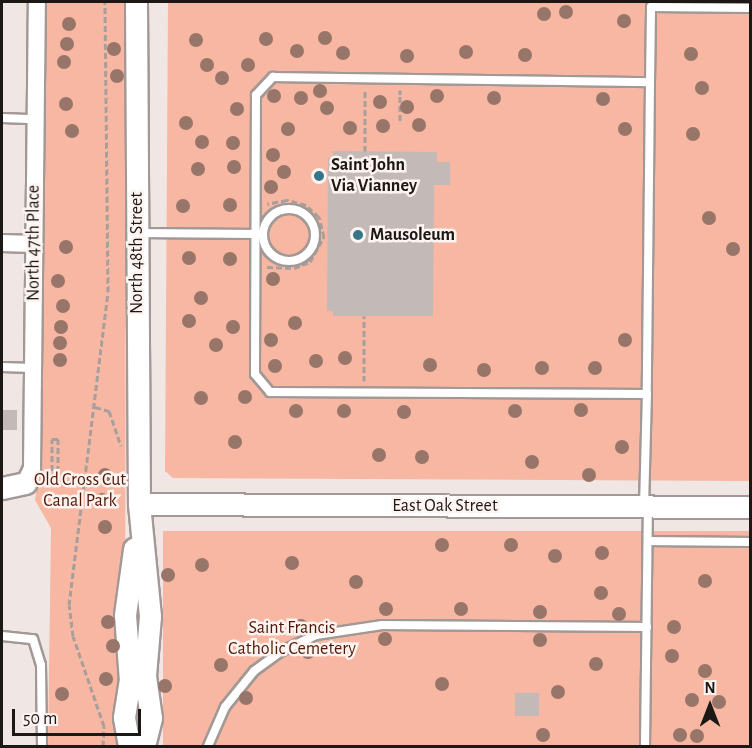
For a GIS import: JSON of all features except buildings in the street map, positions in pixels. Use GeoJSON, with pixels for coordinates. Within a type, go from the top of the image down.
{"type":"FeatureCollection","features":[{"type":"Feature","properties":{"kind":"street","name":"North 47th Place"},"geometry":{"type":"LineString","coordinates":[[31,480],[36,2]]}},
{"type":"Feature","properties":{"kind":"street","name":"North 48th Street"},"geometry":{"type":"LineString","coordinates":[[136,2],[138,504],[150,616],[145,676],[151,718],[144,747]]}},
{"type":"Feature","properties":{"kind":"street"},"geometry":{"type":"LineString","coordinates":[[2,243],[34,244]]}},
{"type":"Feature","properties":{"kind":"street"},"geometry":{"type":"LineString","coordinates":[[2,488],[31,480]]}},
{"type":"Feature","properties":{"kind":"street","name":"North 48th Street"},"geometry":{"type":"LineString","coordinates":[[129,747],[124,717],[130,681],[125,615],[138,504]]}},
{"type":"Feature","properties":{"kind":"street","name":"East Oak Street"},"geometry":{"type":"LineString","coordinates":[[138,504],[750,507]]}},
{"type":"Feature","properties":{"kind":"lane"},"geometry":{"type":"LineString","coordinates":[[645,747],[648,541],[646,394],[651,7],[750,8]]}},
{"type":"Feature","properties":{"kind":"lane"},"geometry":{"type":"LineString","coordinates":[[646,394],[270,392],[255,374],[256,267],[260,234],[256,204],[256,95],[273,77],[650,82]]}},
{"type":"Feature","properties":{"kind":"lane"},"geometry":{"type":"LineString","coordinates":[[2,118],[35,119]]}},
{"type":"Feature","properties":{"kind":"lane"},"geometry":{"type":"LineString","coordinates":[[291,209],[306,215],[315,237],[302,258],[284,261],[269,251],[260,234],[269,219],[291,209]]}},
{"type":"Feature","properties":{"kind":"lane"},"geometry":{"type":"LineString","coordinates":[[137,233],[260,234]]}},
{"type":"Feature","properties":{"kind":"lane"},"geometry":{"type":"LineString","coordinates":[[2,367],[33,368]]}},
{"type":"Feature","properties":{"kind":"lane"},"geometry":{"type":"LineString","coordinates":[[648,541],[750,542]]}},
{"type":"Feature","properties":{"kind":"lane"},"geometry":{"type":"LineString","coordinates":[[208,747],[225,707],[254,671],[282,651],[316,635],[382,625],[647,627]]}},
{"type":"Feature","properties":{"kind":"lane"},"geometry":{"type":"LineString","coordinates":[[2,636],[33,639],[41,665],[42,747]]}},
{"type":"Feature","properties":{"kind":"path"},"geometry":{"type":"LineString","coordinates":[[103,747],[104,726],[81,663],[69,604],[70,567],[87,483],[108,292],[105,2]]}},
{"type":"Feature","properties":{"kind":"path"},"geometry":{"type":"LineString","coordinates":[[365,79],[365,152]]}},
{"type":"Feature","properties":{"kind":"path"},"geometry":{"type":"LineString","coordinates":[[400,79],[400,121]]}},
{"type":"Feature","properties":{"kind":"path"},"geometry":{"type":"LineString","coordinates":[[256,204],[287,200],[306,205],[319,217],[324,237],[310,262],[294,268],[256,267]]}},
{"type":"Feature","properties":{"kind":"path"},"geometry":{"type":"LineString","coordinates":[[364,316],[364,392]]}},
{"type":"Feature","properties":{"kind":"path"},"geometry":{"type":"LineString","coordinates":[[95,407],[109,411],[117,446]]}},
{"type":"Feature","properties":{"kind":"path"},"geometry":{"type":"LineString","coordinates":[[31,480],[52,480],[52,439],[58,439],[58,481],[87,483]]}},
{"type":"Feature","properties":{"kind":"green space","name":"Old Cross Cut Canal Park"},"geometry":{"type":"Polygon","coordinates":[[[44,2],[126,2],[125,746],[48,746],[51,528],[35,500],[40,470],[44,2]]]}},
{"type":"Feature","properties":{"kind":"green space"},"geometry":{"type":"Polygon","coordinates":[[[168,2],[750,2],[750,481],[173,478],[165,471],[168,2]]]}},
{"type":"Feature","properties":{"kind":"green space","name":"Saint Francis Catholic Cemetery"},"geometry":{"type":"Polygon","coordinates":[[[163,531],[750,531],[750,746],[163,746],[163,531]]]}},
{"type":"Feature","properties":{"kind":"place","name":"Saint John Via Vianney"},"geometry":{"type":"Point","coordinates":[319,176]}},
{"type":"Feature","properties":{"kind":"place","name":"Mausoleum"},"geometry":{"type":"Point","coordinates":[358,235]}}]}
